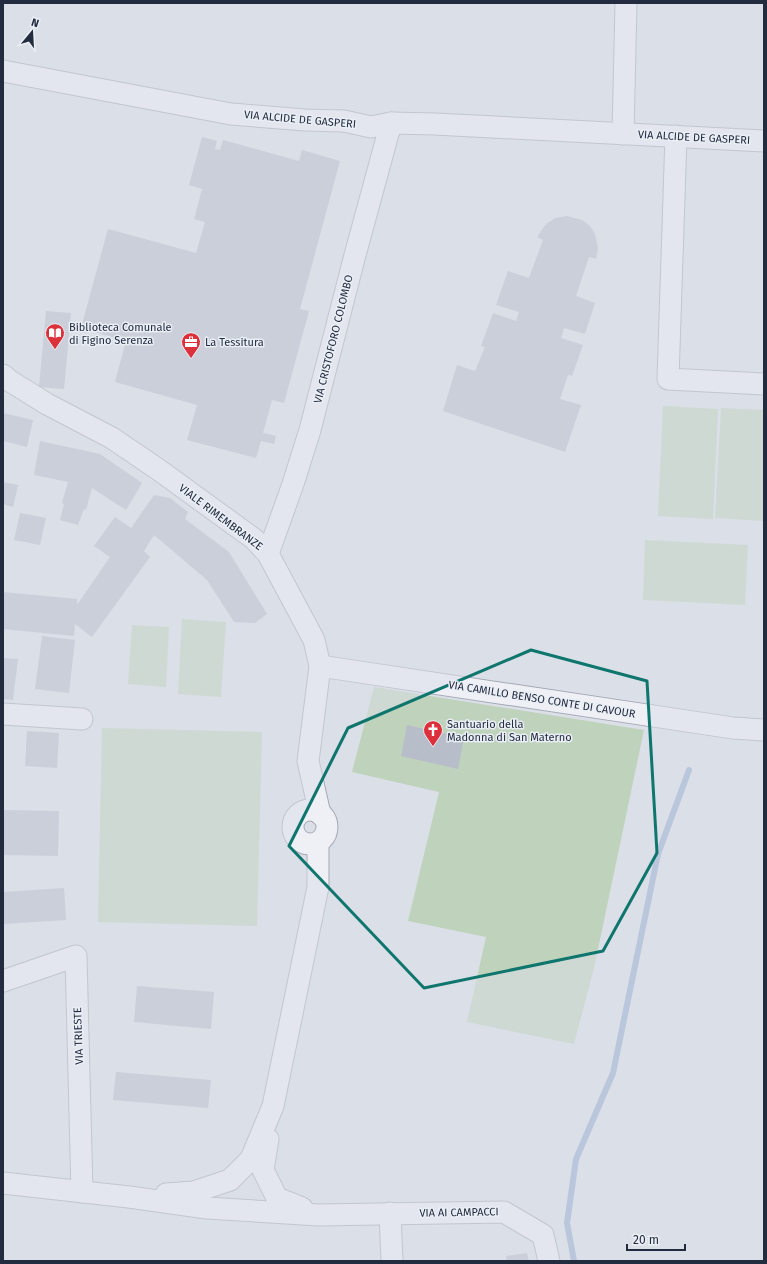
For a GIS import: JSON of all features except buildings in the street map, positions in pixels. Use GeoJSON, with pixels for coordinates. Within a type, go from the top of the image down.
{"type":"FeatureCollection","features":[{"type":"Feature","properties":{"kind":"street","name":"VIA ALCIDE DE GASPERI"},"geometry":{"type":"LineString","coordinates":[[623,134],[626,3]]}},
{"type":"Feature","properties":{"kind":"street","name":"VIA ALCIDE DE GASPERI"},"geometry":{"type":"LineString","coordinates":[[3,71],[231,114],[305,120],[344,121],[371,127],[391,123],[764,141]]}},
{"type":"Feature","properties":{"kind":"street","name":"VIA CRISTOFORO COLOMBO"},"geometry":{"type":"LineString","coordinates":[[268,554],[293,484],[310,430],[391,123]]}},
{"type":"Feature","properties":{"kind":"street"},"geometry":{"type":"LineString","coordinates":[[676,136],[668,379],[764,384]]}},
{"type":"Feature","properties":{"kind":"street","name":"VIALE RIMEMBRANZE"},"geometry":{"type":"LineString","coordinates":[[3,374],[47,404],[112,438],[126,447],[254,539],[268,554],[314,640],[320,666],[308,761],[311,813]]}},
{"type":"Feature","properties":{"kind":"street","name":"VIA CAMILLO BENSO CONTE DI CAVOUR"},"geometry":{"type":"LineString","coordinates":[[320,666],[733,728],[764,730]]}},
{"type":"Feature","properties":{"kind":"street"},"geometry":{"type":"LineString","coordinates":[[3,714],[82,719]]}},
{"type":"Feature","properties":{"kind":"street"},"geometry":{"type":"LineString","coordinates":[[311,813],[327,823],[326,832],[323,839],[310,843],[298,840],[292,828],[293,822],[297,816],[311,813]]}},
{"type":"Feature","properties":{"kind":"street"},"geometry":{"type":"LineString","coordinates":[[310,843],[318,887],[273,1106],[263,1170],[276,1198],[318,1215]]}},
{"type":"Feature","properties":{"kind":"street","name":"VIA TRIESTE"},"geometry":{"type":"LineString","coordinates":[[3,981],[76,956],[82,1192]]}},
{"type":"Feature","properties":{"kind":"street"},"geometry":{"type":"LineString","coordinates":[[3,1183],[129,1197],[194,1192],[230,1180],[251,1159],[273,1106]]}},
{"type":"Feature","properties":{"kind":"street","name":"VIA AI CAMPACCI"},"geometry":{"type":"LineString","coordinates":[[129,1197],[207,1208],[318,1215],[504,1212],[543,1235],[549,1261]]}},
{"type":"Feature","properties":{"kind":"street"},"geometry":{"type":"LineString","coordinates":[[390,1213],[392,1261]]}},
{"type":"Feature","properties":{"kind":"highlighted area"},"geometry":{"type":"Polygon","coordinates":[[[531,650],[647,681],[657,853],[603,951],[424,988],[289,846],[348,728],[531,650]]]}},
{"type":"Feature","properties":{"kind":"green space"},"geometry":{"type":"Polygon","coordinates":[[[663,406],[718,409],[713,519],[658,516],[663,406]]]}},
{"type":"Feature","properties":{"kind":"green space"},"geometry":{"type":"Polygon","coordinates":[[[721,408],[764,410],[764,521],[715,518],[721,408]]]}},
{"type":"Feature","properties":{"kind":"green space"},"geometry":{"type":"Polygon","coordinates":[[[645,540],[748,545],[745,605],[643,600],[645,540]]]}},
{"type":"Feature","properties":{"kind":"green space"},"geometry":{"type":"Polygon","coordinates":[[[182,619],[226,622],[221,697],[178,694],[182,619]]]}},
{"type":"Feature","properties":{"kind":"green space"},"geometry":{"type":"Polygon","coordinates":[[[132,625],[169,627],[166,687],[128,684],[132,625]]]}},
{"type":"Feature","properties":{"kind":"green space"},"geometry":{"type":"Polygon","coordinates":[[[374,687],[644,730],[594,968],[574,1044],[467,1022],[486,937],[408,921],[439,792],[352,772],[374,687]]]}},
{"type":"Feature","properties":{"kind":"green space"},"geometry":{"type":"Polygon","coordinates":[[[102,728],[262,732],[257,926],[98,922],[102,728]]]}},
{"type":"Feature","properties":{"kind":"waterway"},"geometry":{"type":"LineString","coordinates":[[574,1261],[567,1223],[576,1159],[613,1073],[658,854],[689,770]]}},
{"type":"Feature","properties":{"kind":"place","name":"Biblioteca Comunale di Figino Serenza"},"geometry":{"type":"Point","coordinates":[55,350]}},
{"type":"Feature","properties":{"kind":"place","name":"La Tessitura"},"geometry":{"type":"Point","coordinates":[191,359]}},
{"type":"Feature","properties":{"kind":"place","name":"Santuario della Madonna di San Materno"},"geometry":{"type":"Point","coordinates":[433,747]}}]}
